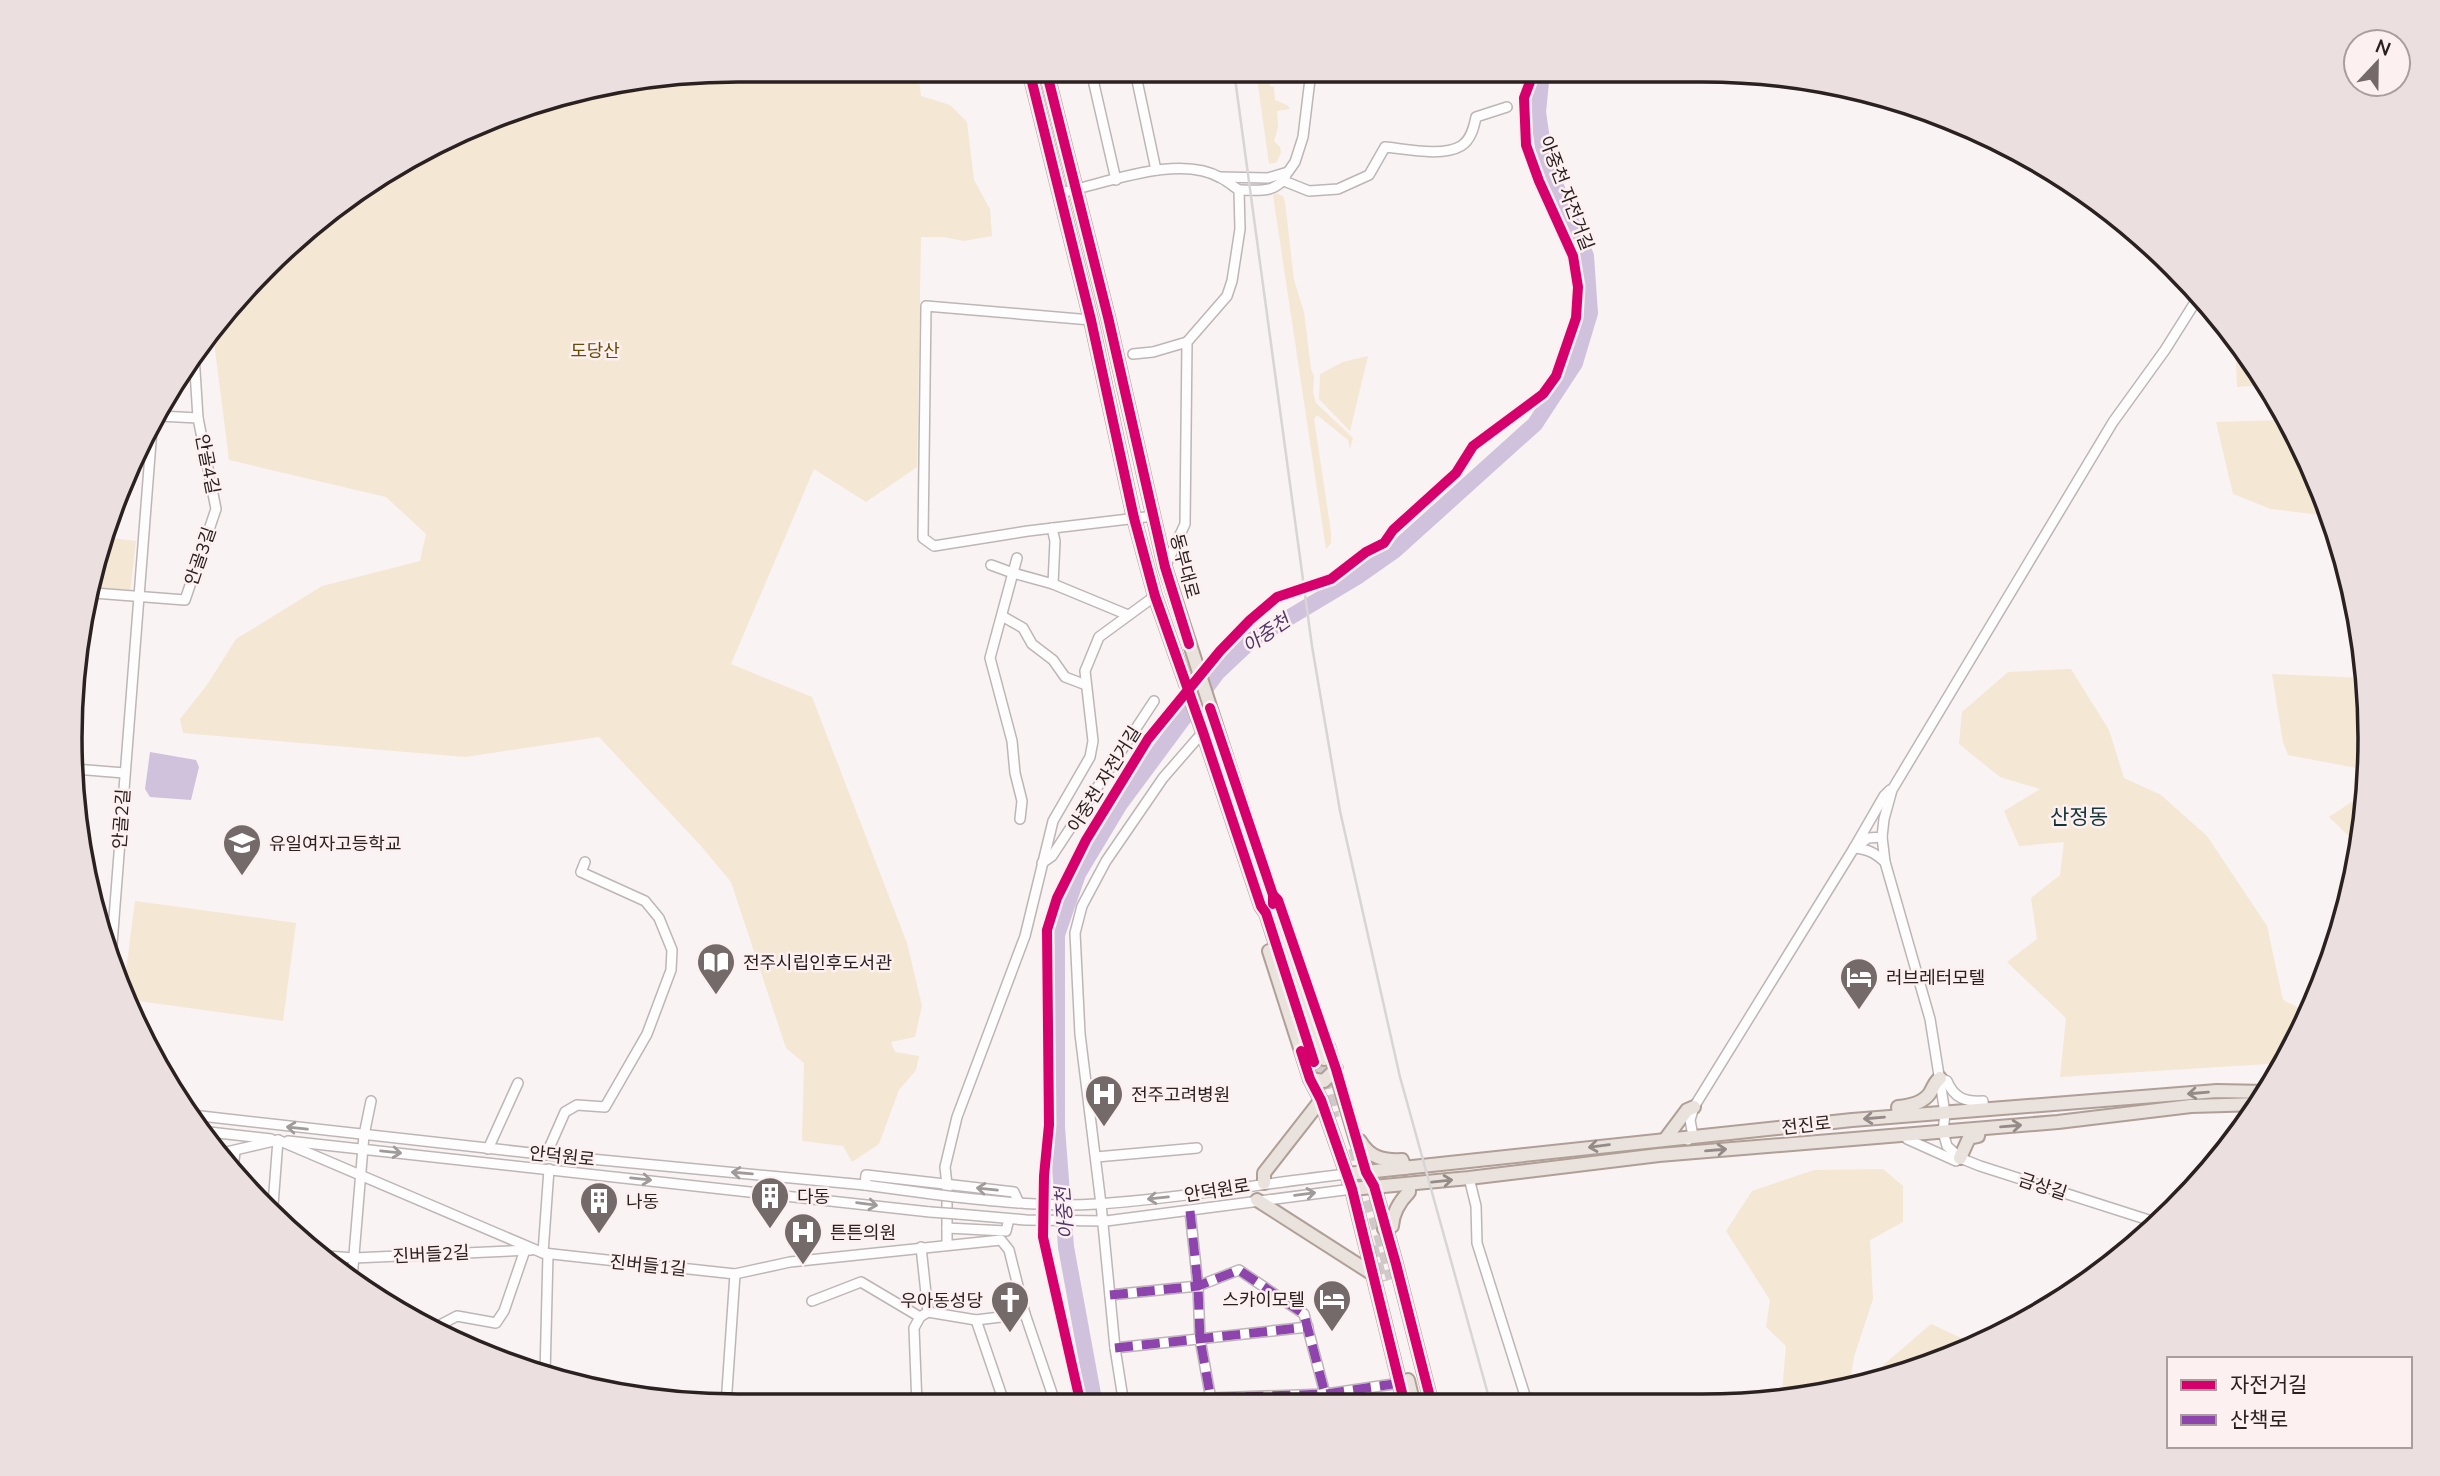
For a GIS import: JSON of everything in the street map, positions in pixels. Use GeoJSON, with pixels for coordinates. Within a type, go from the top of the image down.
{"type":"FeatureCollection","features":[{"type":"Feature","properties":{"kind":"main road","name":"동부대로"},"geometry":{"type":"LineString","coordinates":[[1032,82],[1091,320],[1134,518],[1155,596],[1261,906],[1266,913],[1319,1061],[1272,900],[1273,895],[1165,567],[1049,82]]}},
{"type":"Feature","properties":{"kind":"main road"},"geometry":{"type":"LineString","coordinates":[[1273,895],[1278,900],[1336,1069],[1366,1172],[1374,1186],[1429,1394]]}},
{"type":"Feature","properties":{"kind":"main road"},"geometry":{"type":"LineString","coordinates":[[1261,906],[1259,913],[1271,957],[1310,1079],[1321,1100],[1421,1394]]}},
{"type":"Feature","properties":{"kind":"main road"},"geometry":{"type":"LineString","coordinates":[[1310,1079],[1324,1081],[1336,1069]]}},
{"type":"Feature","properties":{"kind":"main road"},"geometry":{"type":"LineString","coordinates":[[1899,1116],[1898,1107],[1913,1106],[1927,1097],[1933,1083],[1940,1078]]}},
{"type":"Feature","properties":{"kind":"main road","name":"전진로"},"geometry":{"type":"LineString","coordinates":[[1347,1174],[1666,1138],[1899,1116],[2217,1091],[2254,1092]]}},
{"type":"Feature","properties":{"kind":"main road"},"geometry":{"type":"LineString","coordinates":[[1264,1183],[1264,1173],[1321,1100]]}},
{"type":"Feature","properties":{"kind":"main road","name":"전진로"},"geometry":{"type":"LineString","coordinates":[[1352,1189],[1640,1157],[1979,1129],[2192,1106],[2245,1104]]}},
{"type":"Feature","properties":{"kind":"main road"},"geometry":{"type":"LineString","coordinates":[[1666,1138],[1693,1107]]}},
{"type":"Feature","properties":{"kind":"main road"},"geometry":{"type":"LineString","coordinates":[[1960,1158],[1969,1138],[1978,1136],[1979,1129]]}},
{"type":"Feature","properties":{"kind":"main road"},"geometry":{"type":"LineString","coordinates":[[1356,1140],[1359,1139],[1372,1155],[1385,1161],[1402,1160],[1405,1168]]}},
{"type":"Feature","properties":{"kind":"main road"},"geometry":{"type":"LineString","coordinates":[[1384,1229],[1392,1226],[1393,1217],[1402,1199],[1409,1192],[1409,1184]]}},
{"type":"Feature","properties":{"kind":"main road"},"geometry":{"type":"LineString","coordinates":[[1257,1200],[1382,1278],[1411,1394]]}},
{"type":"Feature","properties":{"kind":"main road"},"geometry":{"type":"LineString","coordinates":[[1396,1264],[1382,1263],[1382,1278],[1402,1394]]}},
{"type":"Feature","properties":{"kind":"street"},"geometry":{"type":"LineString","coordinates":[[1094,82],[1116,180]]}},
{"type":"Feature","properties":{"kind":"street"},"geometry":{"type":"LineString","coordinates":[[1137,82],[1156,170]]}},
{"type":"Feature","properties":{"kind":"street"},"geometry":{"type":"LineString","coordinates":[[1219,177],[1239,190],[1277,188],[1295,162],[1303,137],[1310,82]]}},
{"type":"Feature","properties":{"kind":"street"},"geometry":{"type":"LineString","coordinates":[[1060,193],[1156,170],[1177,168],[1219,177],[1286,176],[1309,191],[1338,189],[1369,175],[1385,147],[1437,152],[1462,146],[1473,132],[1476,117],[1507,107]]}},
{"type":"Feature","properties":{"kind":"street"},"geometry":{"type":"LineString","coordinates":[[1133,354],[1153,352],[1187,342],[1227,296],[1240,229],[1239,190]]}},
{"type":"Feature","properties":{"kind":"street"},"geometry":{"type":"LineString","coordinates":[[1960,1158],[1947,1146],[1943,1132],[1945,1113],[1930,1019],[1885,862],[1882,837],[1884,819],[1892,790],[2113,422],[2165,350],[2194,305]]}},
{"type":"Feature","properties":{"kind":"street"},"geometry":{"type":"LineString","coordinates":[[1091,320],[926,306],[923,538],[934,546],[1154,516]]}},
{"type":"Feature","properties":{"kind":"street"},"geometry":{"type":"LineString","coordinates":[[1165,567],[1185,524],[1187,342]]}},
{"type":"Feature","properties":{"kind":"street"},"geometry":{"type":"LineString","coordinates":[[195,371],[198,418]]}},
{"type":"Feature","properties":{"kind":"street","name":"안골4길"},"geometry":{"type":"LineString","coordinates":[[167,416],[198,418],[216,509]]}},
{"type":"Feature","properties":{"kind":"street"},"geometry":{"type":"LineString","coordinates":[[138,596],[150,447]]}},
{"type":"Feature","properties":{"kind":"street","name":"안골3길"},"geometry":{"type":"LineString","coordinates":[[99,593],[185,600],[216,509]]}},
{"type":"Feature","properties":{"kind":"street"},"geometry":{"type":"LineString","coordinates":[[1052,528],[1055,541],[1053,584]]}},
{"type":"Feature","properties":{"kind":"street"},"geometry":{"type":"LineString","coordinates":[[1017,558],[990,658],[1013,741],[1015,773],[1022,801],[1020,819]]}},
{"type":"Feature","properties":{"kind":"street"},"geometry":{"type":"LineString","coordinates":[[991,565],[1053,584],[1128,615]]}},
{"type":"Feature","properties":{"kind":"street","name":"안골2길"},"geometry":{"type":"LineString","coordinates":[[113,934],[138,596]]}},
{"type":"Feature","properties":{"kind":"street"},"geometry":{"type":"LineString","coordinates":[[947,1244],[947,1149],[1025,936],[1053,821],[1090,757],[1093,741],[1085,671],[1099,637],[1155,596]]}},
{"type":"Feature","properties":{"kind":"street"},"geometry":{"type":"LineString","coordinates":[[1002,616],[1023,628],[1032,643],[1053,660],[1061,674],[1072,682],[1086,685]]}},
{"type":"Feature","properties":{"kind":"street"},"geometry":{"type":"LineString","coordinates":[[1042,863],[1052,856],[1154,701]]}},
{"type":"Feature","properties":{"kind":"street"},"geometry":{"type":"LineString","coordinates":[[1122,1394],[1111,1296],[1097,1221],[1101,1204],[1080,1034],[1075,933],[1082,906],[1106,861],[1201,728]]}},
{"type":"Feature","properties":{"kind":"street","name":"안골2길"},"geometry":{"type":"LineString","coordinates":[[83,770],[124,773]]}},
{"type":"Feature","properties":{"kind":"street"},"geometry":{"type":"LineString","coordinates":[[1640,1157],[1640,1149],[1683,1144],[1693,1136],[1690,1120],[1693,1107],[1884,796],[1888,790],[1892,790]]}},
{"type":"Feature","properties":{"kind":"street"},"geometry":{"type":"LineString","coordinates":[[1854,848],[1868,838],[1882,837]]}},
{"type":"Feature","properties":{"kind":"street"},"geometry":{"type":"LineString","coordinates":[[1854,848],[1874,852],[1885,862]]}},
{"type":"Feature","properties":{"kind":"street"},"geometry":{"type":"LineString","coordinates":[[546,1155],[565,1112],[577,1105],[605,1107],[647,1034],[671,970],[672,950],[659,918],[650,906],[645,901],[582,872],[585,862]]}},
{"type":"Feature","properties":{"kind":"street"},"geometry":{"type":"LineString","coordinates":[[1940,1078],[1947,1081],[1959,1098],[1969,1102],[1983,1101],[1984,1110]]}},
{"type":"Feature","properties":{"kind":"street"},"geometry":{"type":"LineString","coordinates":[[488,1149],[518,1083]]}},
{"type":"Feature","properties":{"kind":"street"},"geometry":{"type":"LineString","coordinates":[[353,1268],[364,1135],[371,1101]]}},
{"type":"Feature","properties":{"kind":"street","name":"안덕원로"},"geometry":{"type":"LineString","coordinates":[[203,1116],[488,1149],[864,1185],[1022,1204],[1101,1204],[1193,1195],[1264,1183],[1347,1174]]}},
{"type":"Feature","properties":{"kind":"street","name":"안덕원로"},"geometry":{"type":"LineString","coordinates":[[214,1132],[930,1212],[1026,1220],[1097,1221],[1352,1189]]}},
{"type":"Feature","properties":{"kind":"street","name":"금상길"},"geometry":{"type":"LineString","coordinates":[[1906,1135],[1907,1139],[1930,1151],[1956,1161],[1960,1158],[2147,1219]]}},
{"type":"Feature","properties":{"kind":"street"},"geometry":{"type":"LineString","coordinates":[[231,1153],[278,1140],[273,1201]]}},
{"type":"Feature","properties":{"kind":"street","name":"진버들1길"},"geometry":{"type":"LineString","coordinates":[[278,1140],[543,1252],[736,1275],[790,1262],[1001,1240],[1009,1250],[1025,1314]]}},
{"type":"Feature","properties":{"kind":"street"},"geometry":{"type":"LineString","coordinates":[[1096,1157],[1197,1148]]}},
{"type":"Feature","properties":{"kind":"street"},"geometry":{"type":"LineString","coordinates":[[234,1157],[235,1152]]}},
{"type":"Feature","properties":{"kind":"street"},"geometry":{"type":"LineString","coordinates":[[545,1364],[543,1252],[549,1169]]}},
{"type":"Feature","properties":{"kind":"street"},"geometry":{"type":"LineString","coordinates":[[864,1185],[866,1175],[1014,1192],[1022,1204]]}},
{"type":"Feature","properties":{"kind":"street"},"geometry":{"type":"LineString","coordinates":[[1469,1178],[1476,1206],[1477,1243],[1525,1394]]}},
{"type":"Feature","properties":{"kind":"street"},"geometry":{"type":"LineString","coordinates":[[1190,1211],[1198,1286],[1200,1339],[1210,1394]]}},
{"type":"Feature","properties":{"kind":"street"},"geometry":{"type":"LineString","coordinates":[[947,1228],[1006,1231],[1009,1219]]}},
{"type":"Feature","properties":{"kind":"street"},"geometry":{"type":"LineString","coordinates":[[917,1394],[914,1328],[923,1314],[921,1247]]}},
{"type":"Feature","properties":{"kind":"street"},"geometry":{"type":"LineString","coordinates":[[443,1323],[457,1316],[496,1323],[504,1311],[525,1250]]}},
{"type":"Feature","properties":{"kind":"street","name":"진버들2길"},"geometry":{"type":"LineString","coordinates":[[338,1257],[525,1250],[543,1252]]}},
{"type":"Feature","properties":{"kind":"street"},"geometry":{"type":"LineString","coordinates":[[1111,1296],[1198,1286],[1239,1270],[1304,1314],[1326,1394],[1400,1383]]}},
{"type":"Feature","properties":{"kind":"street"},"geometry":{"type":"LineString","coordinates":[[727,1393],[736,1275]]}},
{"type":"Feature","properties":{"kind":"street"},"geometry":{"type":"LineString","coordinates":[[811,1301],[860,1282],[923,1314],[976,1320],[1025,1314],[1052,1394]]}},
{"type":"Feature","properties":{"kind":"street"},"geometry":{"type":"LineString","coordinates":[[976,1320],[1001,1394]]}},
{"type":"Feature","properties":{"kind":"street"},"geometry":{"type":"LineString","coordinates":[[1115,1348],[1308,1327]]}},
{"type":"Feature","properties":{"kind":"green space","name":"도당산"},"geometry":{"type":"Polygon","coordinates":[[[738,82],[919,82],[921,96],[950,105],[967,122],[974,180],[990,209],[992,236],[964,241],[944,237],[921,237],[917,467],[866,502],[814,469],[731,664],[812,697],[907,943],[922,1006],[915,1037],[891,1042],[895,1052],[919,1056],[916,1070],[899,1090],[879,1144],[852,1162],[843,1146],[802,1141],[804,1063],[786,1048],[731,882],[599,737],[465,757],[183,733],[180,719],[207,685],[236,639],[322,586],[420,561],[426,534],[386,497],[229,460],[214,344],[218,339],[274,274],[339,218],[410,170],[487,132],[527,117],[610,95],[652,88],[738,82]]]}},
{"type":"Feature","properties":{"kind":"green space"},"geometry":{"type":"Polygon","coordinates":[[[1258,82],[1269,82],[1270,86],[1274,87],[1275,100],[1290,109],[1277,111],[1278,127],[1274,141],[1281,152],[1277,162],[1269,164],[1258,82]]]}},
{"type":"Feature","properties":{"kind":"green space"},"geometry":{"type":"Polygon","coordinates":[[[1276,193],[1283,196],[1285,202],[1294,280],[1304,312],[1316,403],[1353,438],[1350,449],[1348,440],[1317,415],[1314,419],[1331,532],[1331,543],[1326,549],[1273,195],[1276,193]]]}},
{"type":"Feature","properties":{"kind":"green space"},"geometry":{"type":"Polygon","coordinates":[[[1368,356],[1350,431],[1319,399],[1320,374],[1343,362],[1368,356]]]}},
{"type":"Feature","properties":{"kind":"green space"},"geometry":{"type":"Polygon","coordinates":[[[2236,358],[2255,386],[2237,387],[2236,358]]]}},
{"type":"Feature","properties":{"kind":"green space"},"geometry":{"type":"Polygon","coordinates":[[[2275,420],[2318,515],[2271,509],[2233,494],[2216,422],[2275,420]]]}},
{"type":"Feature","properties":{"kind":"green space"},"geometry":{"type":"Polygon","coordinates":[[[114,538],[136,541],[130,594],[100,590],[114,538]]]}},
{"type":"Feature","properties":{"kind":"green space"},"geometry":{"type":"Polygon","coordinates":[[[2071,669],[2109,730],[2124,778],[2161,795],[2207,836],[2267,926],[2283,1000],[2299,1008],[2271,1064],[2060,1077],[2066,1018],[2007,962],[2037,939],[2031,898],[2060,875],[2064,842],[2019,846],[2004,811],[2040,789],[2000,777],[1959,744],[1962,712],[2008,672],[2071,669]]]}},
{"type":"Feature","properties":{"kind":"green space"},"geometry":{"type":"Polygon","coordinates":[[[2272,674],[2354,678],[2358,738],[2357,768],[2288,755],[2283,742],[2272,674]]]}},
{"type":"Feature","properties":{"kind":"green space"},"geometry":{"type":"Polygon","coordinates":[[[2354,800],[2350,837],[2329,817],[2354,800]]]}},
{"type":"Feature","properties":{"kind":"green space"},"geometry":{"type":"Polygon","coordinates":[[[135,901],[296,923],[283,1021],[137,1001],[126,973],[135,901]]]}},
{"type":"Feature","properties":{"kind":"green space"},"geometry":{"type":"Polygon","coordinates":[[[1883,1169],[1903,1186],[1903,1222],[1870,1240],[1873,1299],[1854,1357],[1851,1376],[1782,1389],[1786,1346],[1766,1327],[1770,1300],[1726,1231],[1752,1191],[1814,1170],[1883,1169]]]}},
{"type":"Feature","properties":{"kind":"green space"},"geometry":{"type":"Polygon","coordinates":[[[1931,1324],[1964,1339],[1913,1359],[1879,1369],[1931,1324]]]}},
{"type":"Feature","properties":{"kind":"shaded area"},"geometry":{"type":"Polygon","coordinates":[[[150,752],[196,760],[199,767],[191,800],[150,797],[145,789],[150,752]]]}},
{"type":"Feature","properties":{"kind":"waterway","name":"아중천"},"geometry":{"type":"LineString","coordinates":[[1093,1394],[1066,1247],[1057,1127],[1057,935],[1078,874],[1120,804],[1217,673],[1253,639],[1357,577],[1394,551],[1535,424],[1575,363],[1590,313],[1586,256],[1545,161],[1538,112],[1541,82]]}},
{"type":"Feature","properties":{"kind":"tunnel"},"geometry":{"type":"LineString","coordinates":[[1324,1059],[1342,1111]]}},
{"type":"Feature","properties":{"kind":"tunnel"},"geometry":{"type":"LineString","coordinates":[[1314,1062],[1334,1118]]}},
{"type":"Feature","properties":{"kind":"tunnel"},"geometry":{"type":"LineString","coordinates":[[1354,1148],[1392,1279]]}},
{"type":"Feature","properties":{"kind":"tunnel"},"geometry":{"type":"LineString","coordinates":[[1372,1246],[1382,1282]]}},
{"type":"Feature","properties":{"kind":"railway"},"geometry":{"type":"LineString","coordinates":[[1235,82],[1312,646],[1340,811],[1400,1077],[1488,1394]]}},
{"type":"Feature","properties":{"kind":"marked path"},"geometry":{"type":"LineString","coordinates":[[1190,1211],[1198,1286],[1200,1339],[1210,1394]]}},
{"type":"Feature","properties":{"kind":"marked path"},"geometry":{"type":"LineString","coordinates":[[1110,1295],[1198,1286],[1239,1270],[1304,1314],[1325,1394]]}},
{"type":"Feature","properties":{"kind":"marked path"},"geometry":{"type":"LineString","coordinates":[[1115,1348],[1308,1327]]}},
{"type":"Feature","properties":{"kind":"marked path"},"geometry":{"type":"LineString","coordinates":[[1326,1394],[1400,1383]]}},
{"type":"Feature","properties":{"kind":"cycle path"},"geometry":{"type":"LineString","coordinates":[[1032,82],[1091,320],[1134,518],[1155,596],[1261,906],[1266,913],[1314,1062]]}},
{"type":"Feature","properties":{"kind":"cycle path"},"geometry":{"type":"LineString","coordinates":[[1049,82],[1108,317],[1165,567],[1189,644]]}},
{"type":"Feature","properties":{"kind":"cycle path","name":"아중천 자전거길"},"geometry":{"type":"LineString","coordinates":[[1079,1394],[1043,1237],[1044,1176],[1049,1125],[1047,930],[1057,898],[1086,840],[1148,739],[1220,651],[1277,597],[1331,579],[1366,552],[1384,543],[1393,530],[1456,473],[1473,446],[1543,394],[1556,376],[1576,318],[1578,287],[1573,256],[1526,145],[1524,98],[1530,82]]}},
{"type":"Feature","properties":{"kind":"cycle path"},"geometry":{"type":"LineString","coordinates":[[1210,708],[1273,895],[1273,904]]}},
{"type":"Feature","properties":{"kind":"cycle path"},"geometry":{"type":"LineString","coordinates":[[1273,895],[1278,900],[1336,1069],[1366,1172],[1374,1186],[1429,1394]]}},
{"type":"Feature","properties":{"kind":"cycle path"},"geometry":{"type":"LineString","coordinates":[[1301,1051],[1352,1189],[1402,1394]]}},
{"type":"Feature","properties":{"kind":"place","name":"유일여자고등학교"},"geometry":{"type":"Point","coordinates":[242,877]}},
{"type":"Feature","properties":{"kind":"place","name":"전주시립인후도서관"},"geometry":{"type":"Point","coordinates":[716,996]}},
{"type":"Feature","properties":{"kind":"place","name":"러브레터모텔"},"geometry":{"type":"Point","coordinates":[1859,1011]}},
{"type":"Feature","properties":{"kind":"place","name":"전주고려병원"},"geometry":{"type":"Point","coordinates":[1104,1128]}},
{"type":"Feature","properties":{"kind":"place","name":"다동"},"geometry":{"type":"Point","coordinates":[770,1230]}},
{"type":"Feature","properties":{"kind":"place","name":"나동"},"geometry":{"type":"Point","coordinates":[599,1235]}},
{"type":"Feature","properties":{"kind":"place","name":"튼튼의원"},"geometry":{"type":"Point","coordinates":[803,1266]}},
{"type":"Feature","properties":{"kind":"place","name":"스카이모텔"},"geometry":{"type":"Point","coordinates":[1332,1333]}},
{"type":"Feature","properties":{"kind":"place","name":"우아동성당"},"geometry":{"type":"Point","coordinates":[1010,1334]}},
{"type":"Feature","properties":{"kind":"district","name":"산정동"},"geometry":{"type":"Point","coordinates":[2079,816]}}]}
